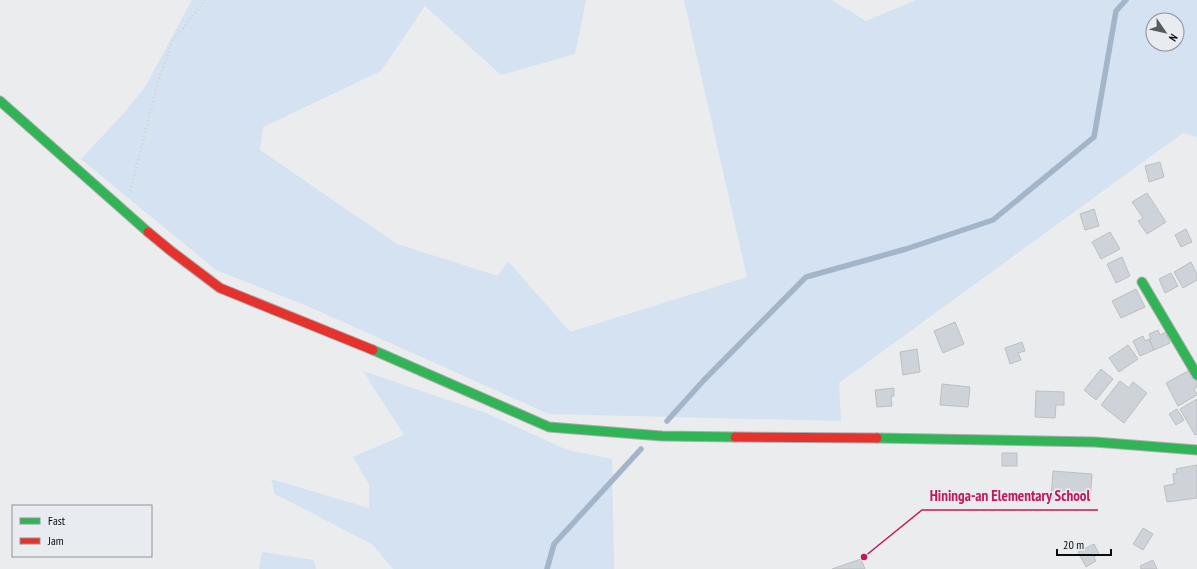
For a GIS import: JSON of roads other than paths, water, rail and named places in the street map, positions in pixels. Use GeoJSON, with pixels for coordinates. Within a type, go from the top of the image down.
{"type":"FeatureCollection","features":[{"type":"Feature","properties":{"kind":"main road"},"geometry":{"type":"LineString","coordinates":[[0,102],[125,212],[220,288],[388,356],[549,427],[662,436],[950,438],[1087,442],[1197,450]]}},
{"type":"Feature","properties":{"kind":"main road"},"geometry":{"type":"LineString","coordinates":[[1142,282],[1197,375]]}},
{"type":"Feature","properties":{"kind":"waterway"},"geometry":{"type":"LineString","coordinates":[[667,421],[704,380],[806,277],[906,249],[993,220],[1094,137],[1116,11],[1126,0]]}},
{"type":"Feature","properties":{"kind":"waterway"},"geometry":{"type":"LineString","coordinates":[[547,569],[554,544],[641,449]]}},
{"type":"Feature","properties":{"kind":"place","name":"Hininga-an Elementary School"},"geometry":{"type":"Point","coordinates":[864,557]}}]}
